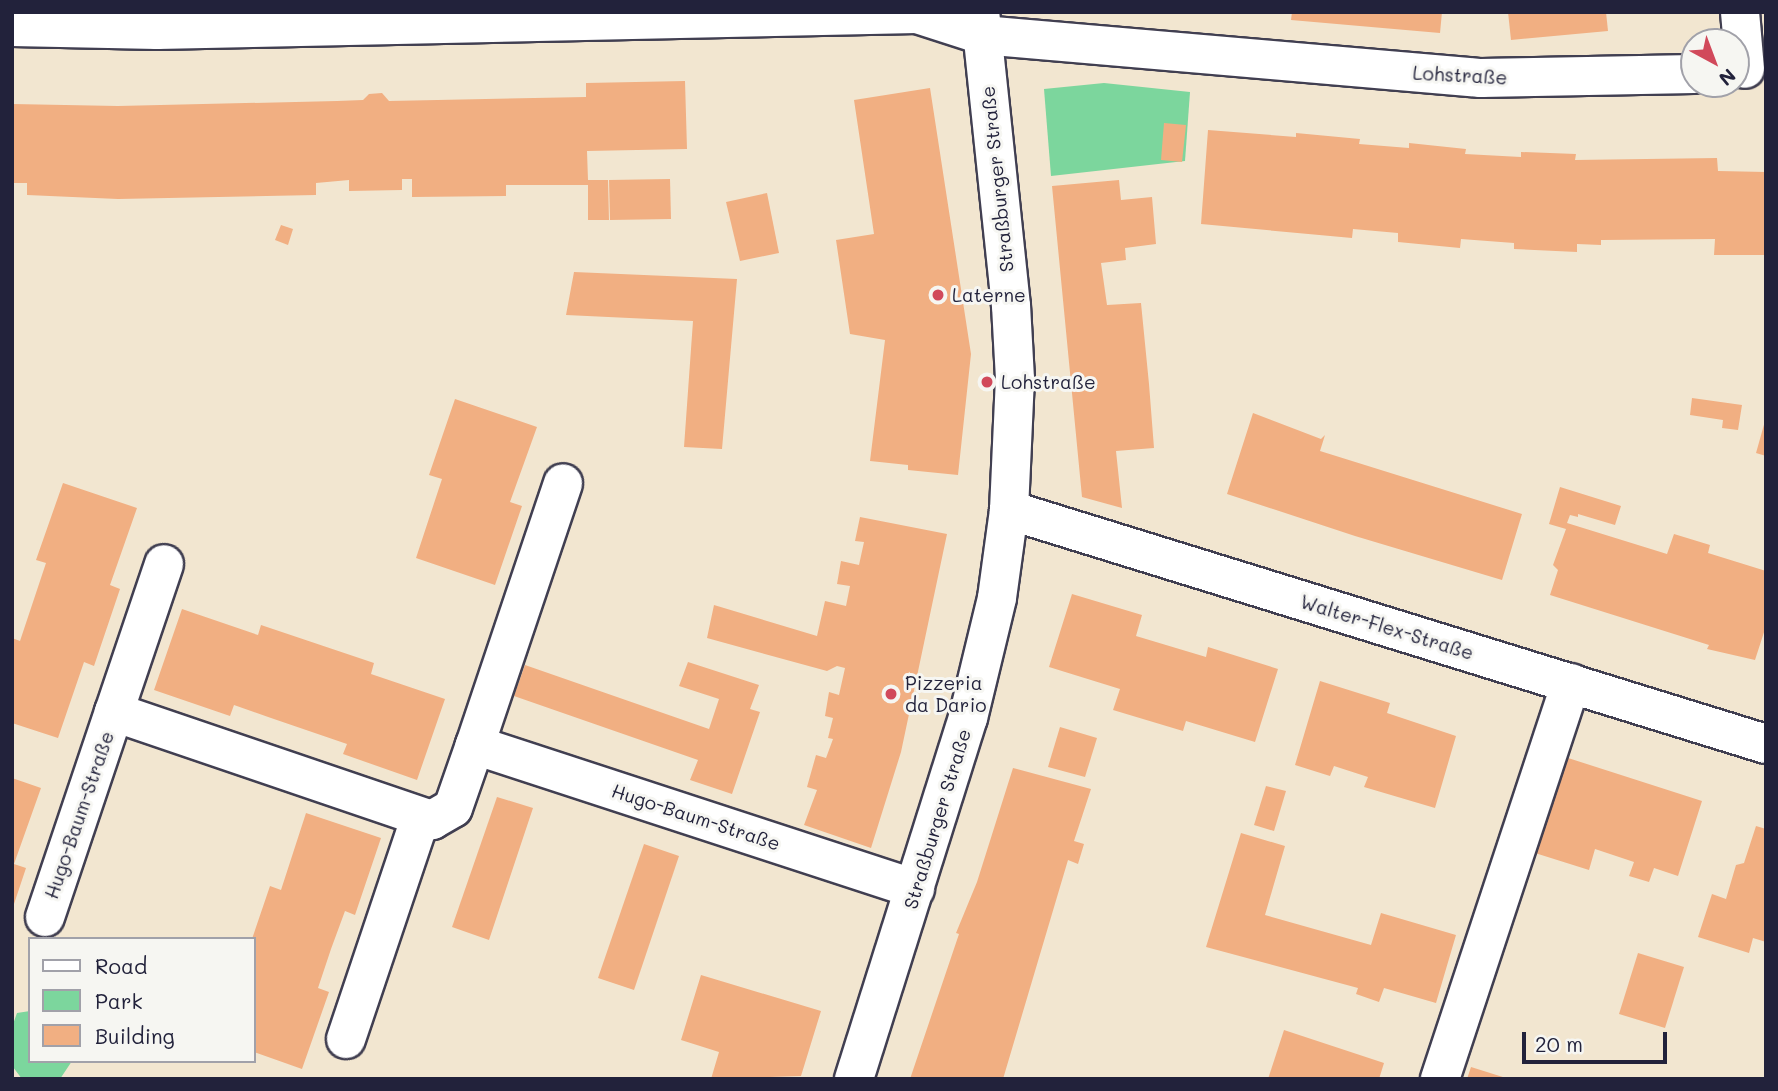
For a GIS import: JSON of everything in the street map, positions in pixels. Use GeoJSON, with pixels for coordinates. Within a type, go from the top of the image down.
{"type":"FeatureCollection","features":[{"type":"Feature","properties":{"kind":"street","name":"Lohstraße"},"geometry":{"type":"LineString","coordinates":[[12,27],[212,29],[918,14],[981,24],[1481,78],[1680,74]]}},
{"type":"Feature","properties":{"kind":"street","name":"Straßburger Straße"},"geometry":{"type":"LineString","coordinates":[[854,1079],[968,718],[997,598],[1009,510],[1015,379],[1011,306],[981,24]]}},
{"type":"Feature","properties":{"kind":"street"},"geometry":{"type":"LineString","coordinates":[[346,1039],[420,819],[432,820],[453,808],[564,483]]}},
{"type":"Feature","properties":{"kind":"street","name":"Walter-Flex-Straße"},"geometry":{"type":"LineString","coordinates":[[1009,510],[1766,744]]}},
{"type":"Feature","properties":{"kind":"street","name":"Hugo-Baum-Straße"},"geometry":{"type":"LineString","coordinates":[[45,917],[164,564]]}},
{"type":"Feature","properties":{"kind":"street"},"geometry":{"type":"LineString","coordinates":[[1440,1079],[1571,683]]}},
{"type":"Feature","properties":{"kind":"street","name":"Hugo-Baum-Straße"},"geometry":{"type":"LineString","coordinates":[[114,712],[420,819]]}},
{"type":"Feature","properties":{"kind":"street","name":"Hugo-Baum-Straße"},"geometry":{"type":"LineString","coordinates":[[475,745],[915,889]]}},
{"type":"Feature","properties":{"kind":"green space"},"geometry":{"type":"Polygon","coordinates":[[[1104,83],[1190,92],[1185,161],[1051,176],[1044,89],[1104,83]]]}},
{"type":"Feature","properties":{"kind":"green space"},"geometry":{"type":"Polygon","coordinates":[[[28,1011],[28,1063],[71,1063],[60,1079],[22,1079],[13,1067],[12,1027],[17,1013],[28,1011]]]}},
{"type":"Feature","properties":{"kind":"building"},"geometry":{"type":"Polygon","coordinates":[[[1292,12],[1442,12],[1440,33],[1291,20],[1292,12]]]}},
{"type":"Feature","properties":{"kind":"building"},"geometry":{"type":"Polygon","coordinates":[[[1508,12],[1606,12],[1608,31],[1511,40],[1508,12]]]}},
{"type":"Feature","properties":{"kind":"building"},"geometry":{"type":"Polygon","coordinates":[[[685,81],[687,149],[587,151],[588,180],[608,180],[609,220],[588,220],[588,185],[506,185],[506,196],[412,197],[412,179],[402,179],[402,190],[349,191],[349,180],[316,183],[316,195],[118,199],[27,195],[27,183],[12,183],[12,104],[118,106],[337,101],[363,100],[369,94],[382,93],[389,101],[586,97],[586,83],[685,81]]]}},
{"type":"Feature","properties":{"kind":"building"},"geometry":{"type":"Polygon","coordinates":[[[930,88],[971,354],[958,475],[908,470],[908,465],[870,461],[885,340],[850,334],[836,240],[874,234],[854,100],[930,88]]]}},
{"type":"Feature","properties":{"kind":"building"},"geometry":{"type":"Polygon","coordinates":[[[1164,123],[1186,125],[1182,162],[1161,160],[1164,123]]]}},
{"type":"Feature","properties":{"kind":"building"},"geometry":{"type":"Polygon","coordinates":[[[1208,130],[1296,137],[1296,133],[1360,139],[1359,144],[1409,148],[1409,143],[1466,149],[1465,154],[1521,157],[1521,152],[1576,154],[1575,160],[1717,158],[1718,171],[1766,172],[1766,255],[1714,255],[1715,239],[1601,240],[1601,245],[1577,244],[1577,252],[1514,249],[1514,243],[1461,239],[1460,248],[1398,242],[1398,233],[1353,229],[1352,238],[1201,224],[1208,130]]]}},
{"type":"Feature","properties":{"kind":"building"},"geometry":{"type":"Polygon","coordinates":[[[670,179],[671,219],[610,220],[609,180],[670,179]]]}},
{"type":"Feature","properties":{"kind":"building"},"geometry":{"type":"Polygon","coordinates":[[[1119,180],[1121,200],[1152,197],[1156,244],[1125,248],[1126,260],[1101,263],[1107,305],[1141,303],[1149,384],[1154,448],[1116,451],[1122,508],[1082,497],[1052,186],[1119,180]]]}},
{"type":"Feature","properties":{"kind":"building"},"geometry":{"type":"Polygon","coordinates":[[[767,193],[779,253],[740,261],[726,202],[767,193]]]}},
{"type":"Feature","properties":{"kind":"building"},"geometry":{"type":"Polygon","coordinates":[[[281,225],[293,229],[288,245],[275,240],[281,225]]]}},
{"type":"Feature","properties":{"kind":"building"},"geometry":{"type":"Polygon","coordinates":[[[574,272],[737,279],[722,449],[684,447],[693,321],[566,315],[574,272]]]}},
{"type":"Feature","properties":{"kind":"building"},"geometry":{"type":"Polygon","coordinates":[[[1692,398],[1742,405],[1738,430],[1722,428],[1723,420],[1690,415],[1692,398]]]}},
{"type":"Feature","properties":{"kind":"building"},"geometry":{"type":"Polygon","coordinates":[[[455,399],[537,427],[510,502],[522,506],[495,585],[416,558],[442,479],[429,475],[455,399]]]}},
{"type":"Feature","properties":{"kind":"building"},"geometry":{"type":"Polygon","coordinates":[[[1253,413],[1321,439],[1325,435],[1320,451],[1522,514],[1502,580],[1227,494],[1253,413]]]}},
{"type":"Feature","properties":{"kind":"building"},"geometry":{"type":"Polygon","coordinates":[[[1766,421],[1766,456],[1756,453],[1766,421]]]}},
{"type":"Feature","properties":{"kind":"building"},"geometry":{"type":"Polygon","coordinates":[[[63,483],[137,508],[110,585],[120,589],[94,666],[84,662],[58,738],[12,723],[12,638],[20,641],[46,563],[36,560],[63,483]]]}},
{"type":"Feature","properties":{"kind":"building"},"geometry":{"type":"Polygon","coordinates":[[[1560,487],[1621,506],[1615,525],[1578,514],[1578,517],[1570,515],[1567,523],[1667,554],[1674,534],[1710,545],[1708,553],[1766,571],[1766,626],[1755,660],[1707,649],[1709,645],[1550,595],[1558,570],[1553,565],[1566,529],[1549,524],[1560,487]]]}},
{"type":"Feature","properties":{"kind":"building"},"geometry":{"type":"Polygon","coordinates":[[[860,517],[947,534],[901,752],[871,848],[804,825],[817,790],[807,787],[816,755],[826,758],[833,739],[828,738],[833,718],[825,716],[829,692],[839,695],[845,668],[837,666],[827,671],[707,638],[714,605],[817,636],[825,601],[846,606],[850,586],[837,584],[841,561],[859,565],[864,542],[855,541],[860,517]]]}},
{"type":"Feature","properties":{"kind":"building"},"geometry":{"type":"Polygon","coordinates":[[[1072,594],[1142,615],[1136,636],[1206,657],[1208,647],[1278,669],[1255,742],[1186,721],[1183,731],[1113,710],[1120,689],[1049,667],[1072,594]]]}},
{"type":"Feature","properties":{"kind":"building"},"geometry":{"type":"Polygon","coordinates":[[[182,609],[258,635],[261,625],[374,663],[371,674],[445,699],[417,780],[343,754],[347,744],[234,705],[230,716],[154,690],[182,609]]]}},
{"type":"Feature","properties":{"kind":"building"},"geometry":{"type":"Polygon","coordinates":[[[688,662],[759,685],[750,709],[760,712],[732,794],[690,780],[698,760],[514,696],[525,665],[709,729],[719,699],[679,686],[688,662]]]}},
{"type":"Feature","properties":{"kind":"building"},"geometry":{"type":"Polygon","coordinates":[[[1320,681],[1390,703],[1387,713],[1456,736],[1435,808],[1364,787],[1368,777],[1334,766],[1330,776],[1295,765],[1320,681]]]}},
{"type":"Feature","properties":{"kind":"building"},"geometry":{"type":"Polygon","coordinates":[[[1060,727],[1097,738],[1085,777],[1048,767],[1060,727]]]}},
{"type":"Feature","properties":{"kind":"building"},"geometry":{"type":"Polygon","coordinates":[[[1565,757],[1702,801],[1678,876],[1654,868],[1649,882],[1629,876],[1634,862],[1595,849],[1589,870],[1535,853],[1565,757]]]}},
{"type":"Feature","properties":{"kind":"building"},"geometry":{"type":"Polygon","coordinates":[[[1013,768],[1091,789],[1074,841],[1084,844],[1078,864],[1068,860],[1003,1079],[910,1079],[959,934],[956,933],[977,882],[1013,768]]]}},
{"type":"Feature","properties":{"kind":"building"},"geometry":{"type":"Polygon","coordinates":[[[12,778],[41,788],[14,864],[26,868],[13,907],[12,778]]]}},
{"type":"Feature","properties":{"kind":"building"},"geometry":{"type":"Polygon","coordinates":[[[1266,786],[1286,791],[1274,831],[1254,825],[1266,786]]]}},
{"type":"Feature","properties":{"kind":"building"},"geometry":{"type":"Polygon","coordinates":[[[497,797],[533,808],[489,940],[452,927],[497,797]]]}},
{"type":"Feature","properties":{"kind":"building"},"geometry":{"type":"Polygon","coordinates":[[[306,813],[381,838],[355,915],[345,911],[331,949],[318,988],[329,992],[302,1069],[256,1053],[256,937],[253,937],[270,886],[281,890],[306,813]]]}},
{"type":"Feature","properties":{"kind":"building"},"geometry":{"type":"Polygon","coordinates":[[[1756,826],[1766,829],[1766,942],[1753,938],[1749,953],[1698,937],[1712,894],[1726,899],[1736,865],[1744,863],[1756,826]]]}},
{"type":"Feature","properties":{"kind":"building"},"geometry":{"type":"Polygon","coordinates":[[[1241,833],[1285,846],[1265,915],[1371,945],[1381,913],[1456,935],[1436,1003],[1384,988],[1379,1002],[1356,994],[1358,988],[1206,947],[1241,833]]]}},
{"type":"Feature","properties":{"kind":"building"},"geometry":{"type":"Polygon","coordinates":[[[644,844],[679,856],[634,990],[598,978],[644,844]]]}},
{"type":"Feature","properties":{"kind":"building"},"geometry":{"type":"Polygon","coordinates":[[[1638,953],[1684,967],[1665,1028],[1619,1014],[1638,953]]]}},
{"type":"Feature","properties":{"kind":"building"},"geometry":{"type":"Polygon","coordinates":[[[701,975],[821,1011],[801,1076],[711,1079],[719,1052],[681,1040],[701,975]]]}},
{"type":"Feature","properties":{"kind":"building"},"geometry":{"type":"Polygon","coordinates":[[[1284,1030],[1384,1063],[1379,1079],[1268,1079],[1284,1030]]]}},
{"type":"Feature","properties":{"kind":"building"},"geometry":{"type":"Polygon","coordinates":[[[1471,1067],[1506,1078],[1506,1079],[1467,1079],[1471,1067]]]}},
{"type":"Feature","properties":{"kind":"place","name":"Laterne"},"geometry":{"type":"Point","coordinates":[938,295]}},
{"type":"Feature","properties":{"kind":"place","name":"Lohstraße"},"geometry":{"type":"Point","coordinates":[987,382]}},
{"type":"Feature","properties":{"kind":"place","name":"Pizzeria da Dario"},"geometry":{"type":"Point","coordinates":[891,694]}}]}
